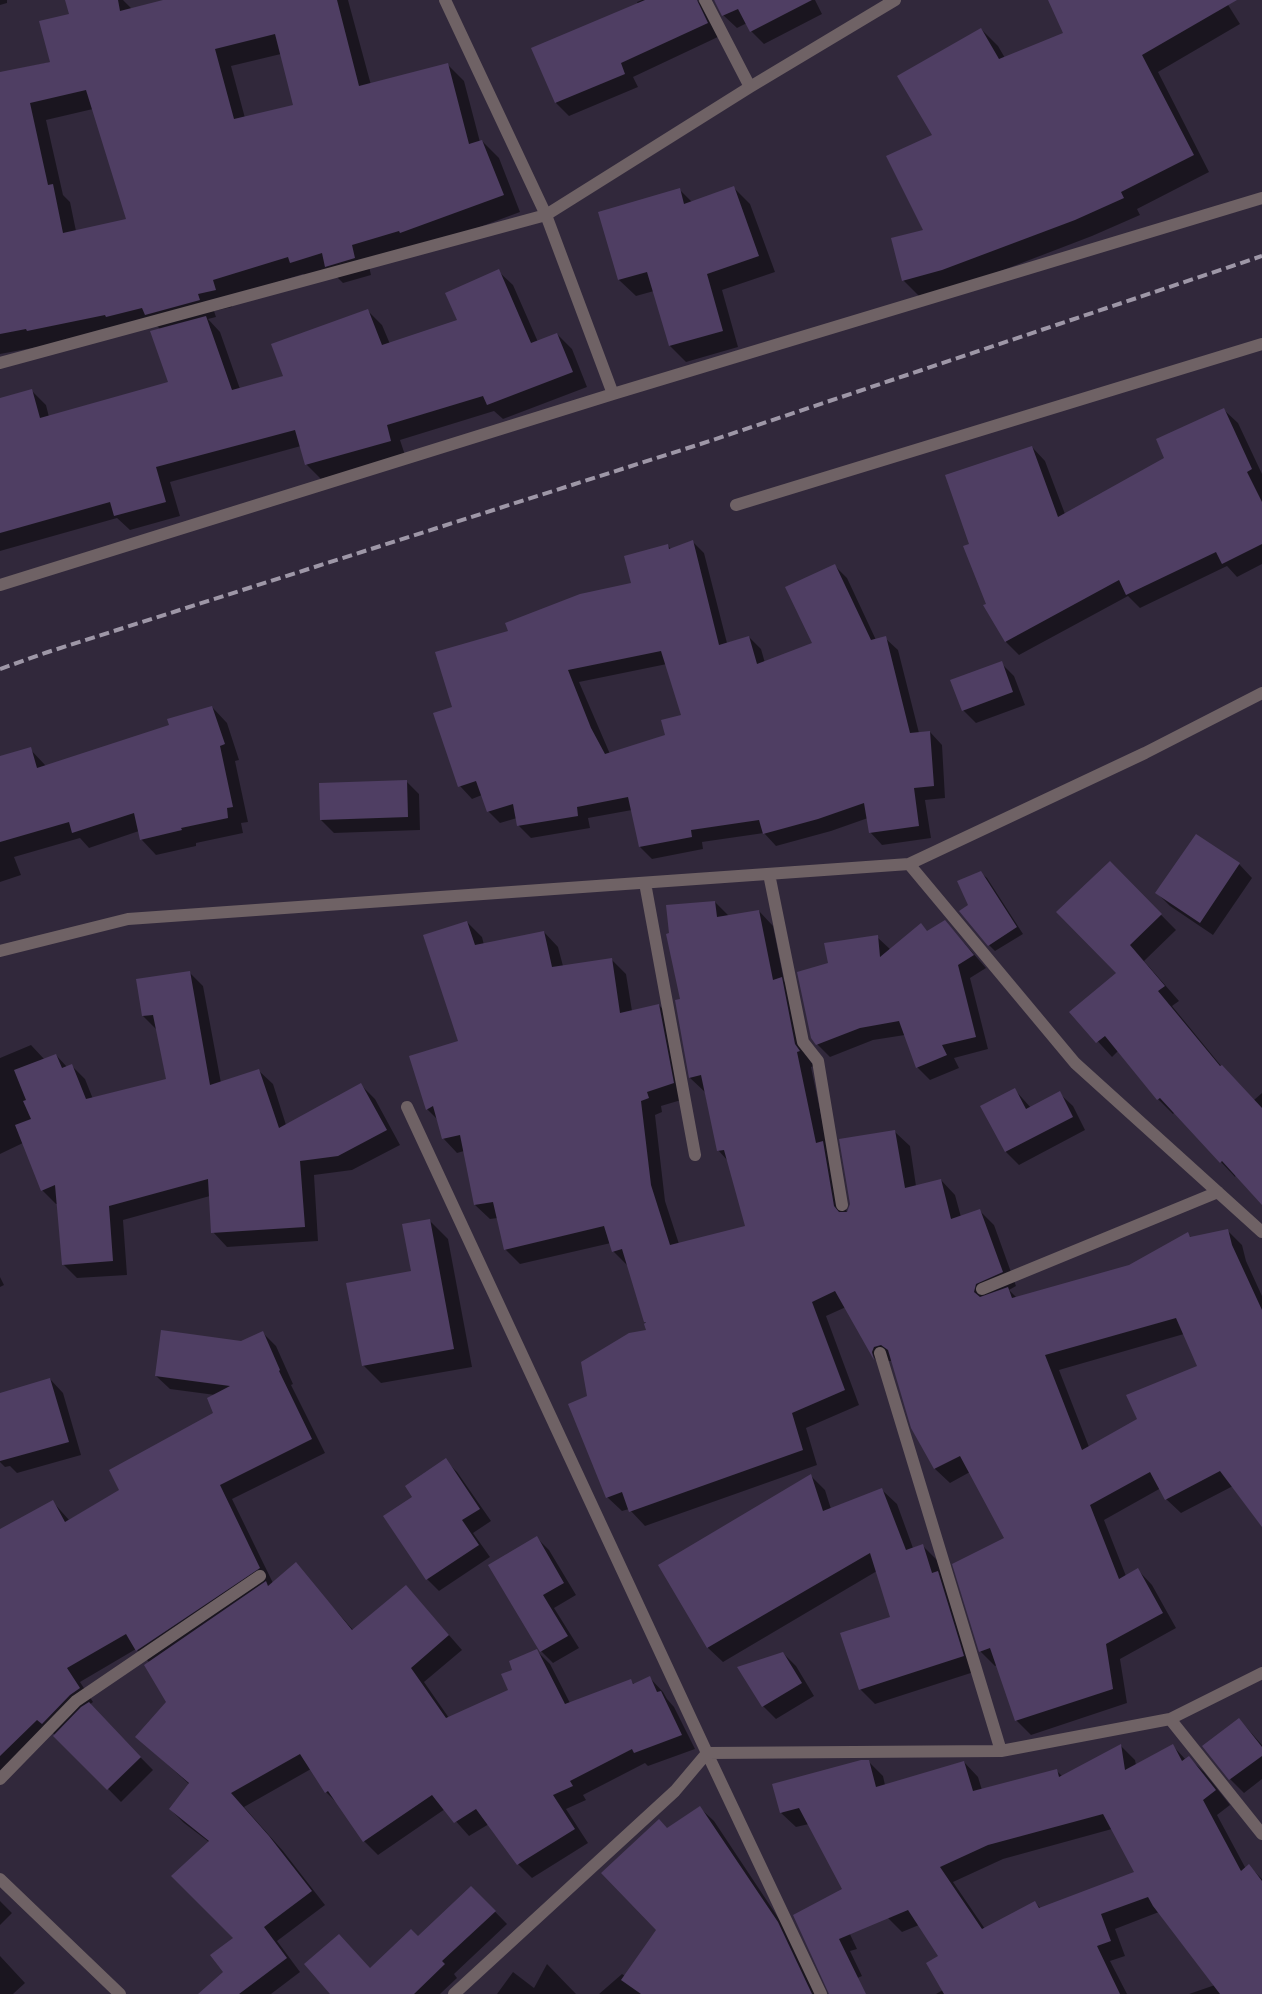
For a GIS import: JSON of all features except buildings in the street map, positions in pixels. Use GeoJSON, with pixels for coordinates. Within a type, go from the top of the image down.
{"type":"FeatureCollection","features":[{"type":"Feature","properties":{"kind":"street"},"geometry":{"type":"LineString","coordinates":[[446,0],[546,215],[613,394]]}},
{"type":"Feature","properties":{"kind":"street"},"geometry":{"type":"LineString","coordinates":[[705,0],[750,87]]}},
{"type":"Feature","properties":{"kind":"street"},"geometry":{"type":"LineString","coordinates":[[0,363],[546,215],[750,87],[895,0]]}},
{"type":"Feature","properties":{"kind":"street"},"geometry":{"type":"LineString","coordinates":[[0,586],[613,394],[1262,198]]}},
{"type":"Feature","properties":{"kind":"street"},"geometry":{"type":"LineString","coordinates":[[736,505],[1262,344]]}},
{"type":"Feature","properties":{"kind":"street"},"geometry":{"type":"LineString","coordinates":[[0,951],[128,919],[909,864],[1145,753],[1262,693]]}},
{"type":"Feature","properties":{"kind":"street"},"geometry":{"type":"LineString","coordinates":[[909,864],[1075,1062],[1262,1232]]}},
{"type":"Feature","properties":{"kind":"street"},"geometry":{"type":"LineString","coordinates":[[769,874],[803,1042],[818,1061],[842,1205]]}},
{"type":"Feature","properties":{"kind":"street"},"geometry":{"type":"LineString","coordinates":[[644,883],[695,1155]]}},
{"type":"Feature","properties":{"kind":"street"},"geometry":{"type":"LineString","coordinates":[[407,1107],[821,1994]]}},
{"type":"Feature","properties":{"kind":"street"},"geometry":{"type":"LineString","coordinates":[[982,1289],[1218,1192]]}},
{"type":"Feature","properties":{"kind":"street"},"geometry":{"type":"LineString","coordinates":[[880,1353],[1001,1751]]}},
{"type":"Feature","properties":{"kind":"street"},"geometry":{"type":"LineString","coordinates":[[0,1778],[76,1701],[260,1576]]}},
{"type":"Feature","properties":{"kind":"street"},"geometry":{"type":"LineString","coordinates":[[454,1994],[675,1791],[707,1753],[1001,1751],[1170,1719],[1262,1673]]}},
{"type":"Feature","properties":{"kind":"street"},"geometry":{"type":"LineString","coordinates":[[1170,1719],[1262,1834]]}},
{"type":"Feature","properties":{"kind":"street"},"geometry":{"type":"LineString","coordinates":[[0,1878],[120,1994]]}},
{"type":"Feature","properties":{"kind":"railway"},"geometry":{"type":"LineString","coordinates":[[0,669],[48,652],[713,440],[1262,256]]}}]}
